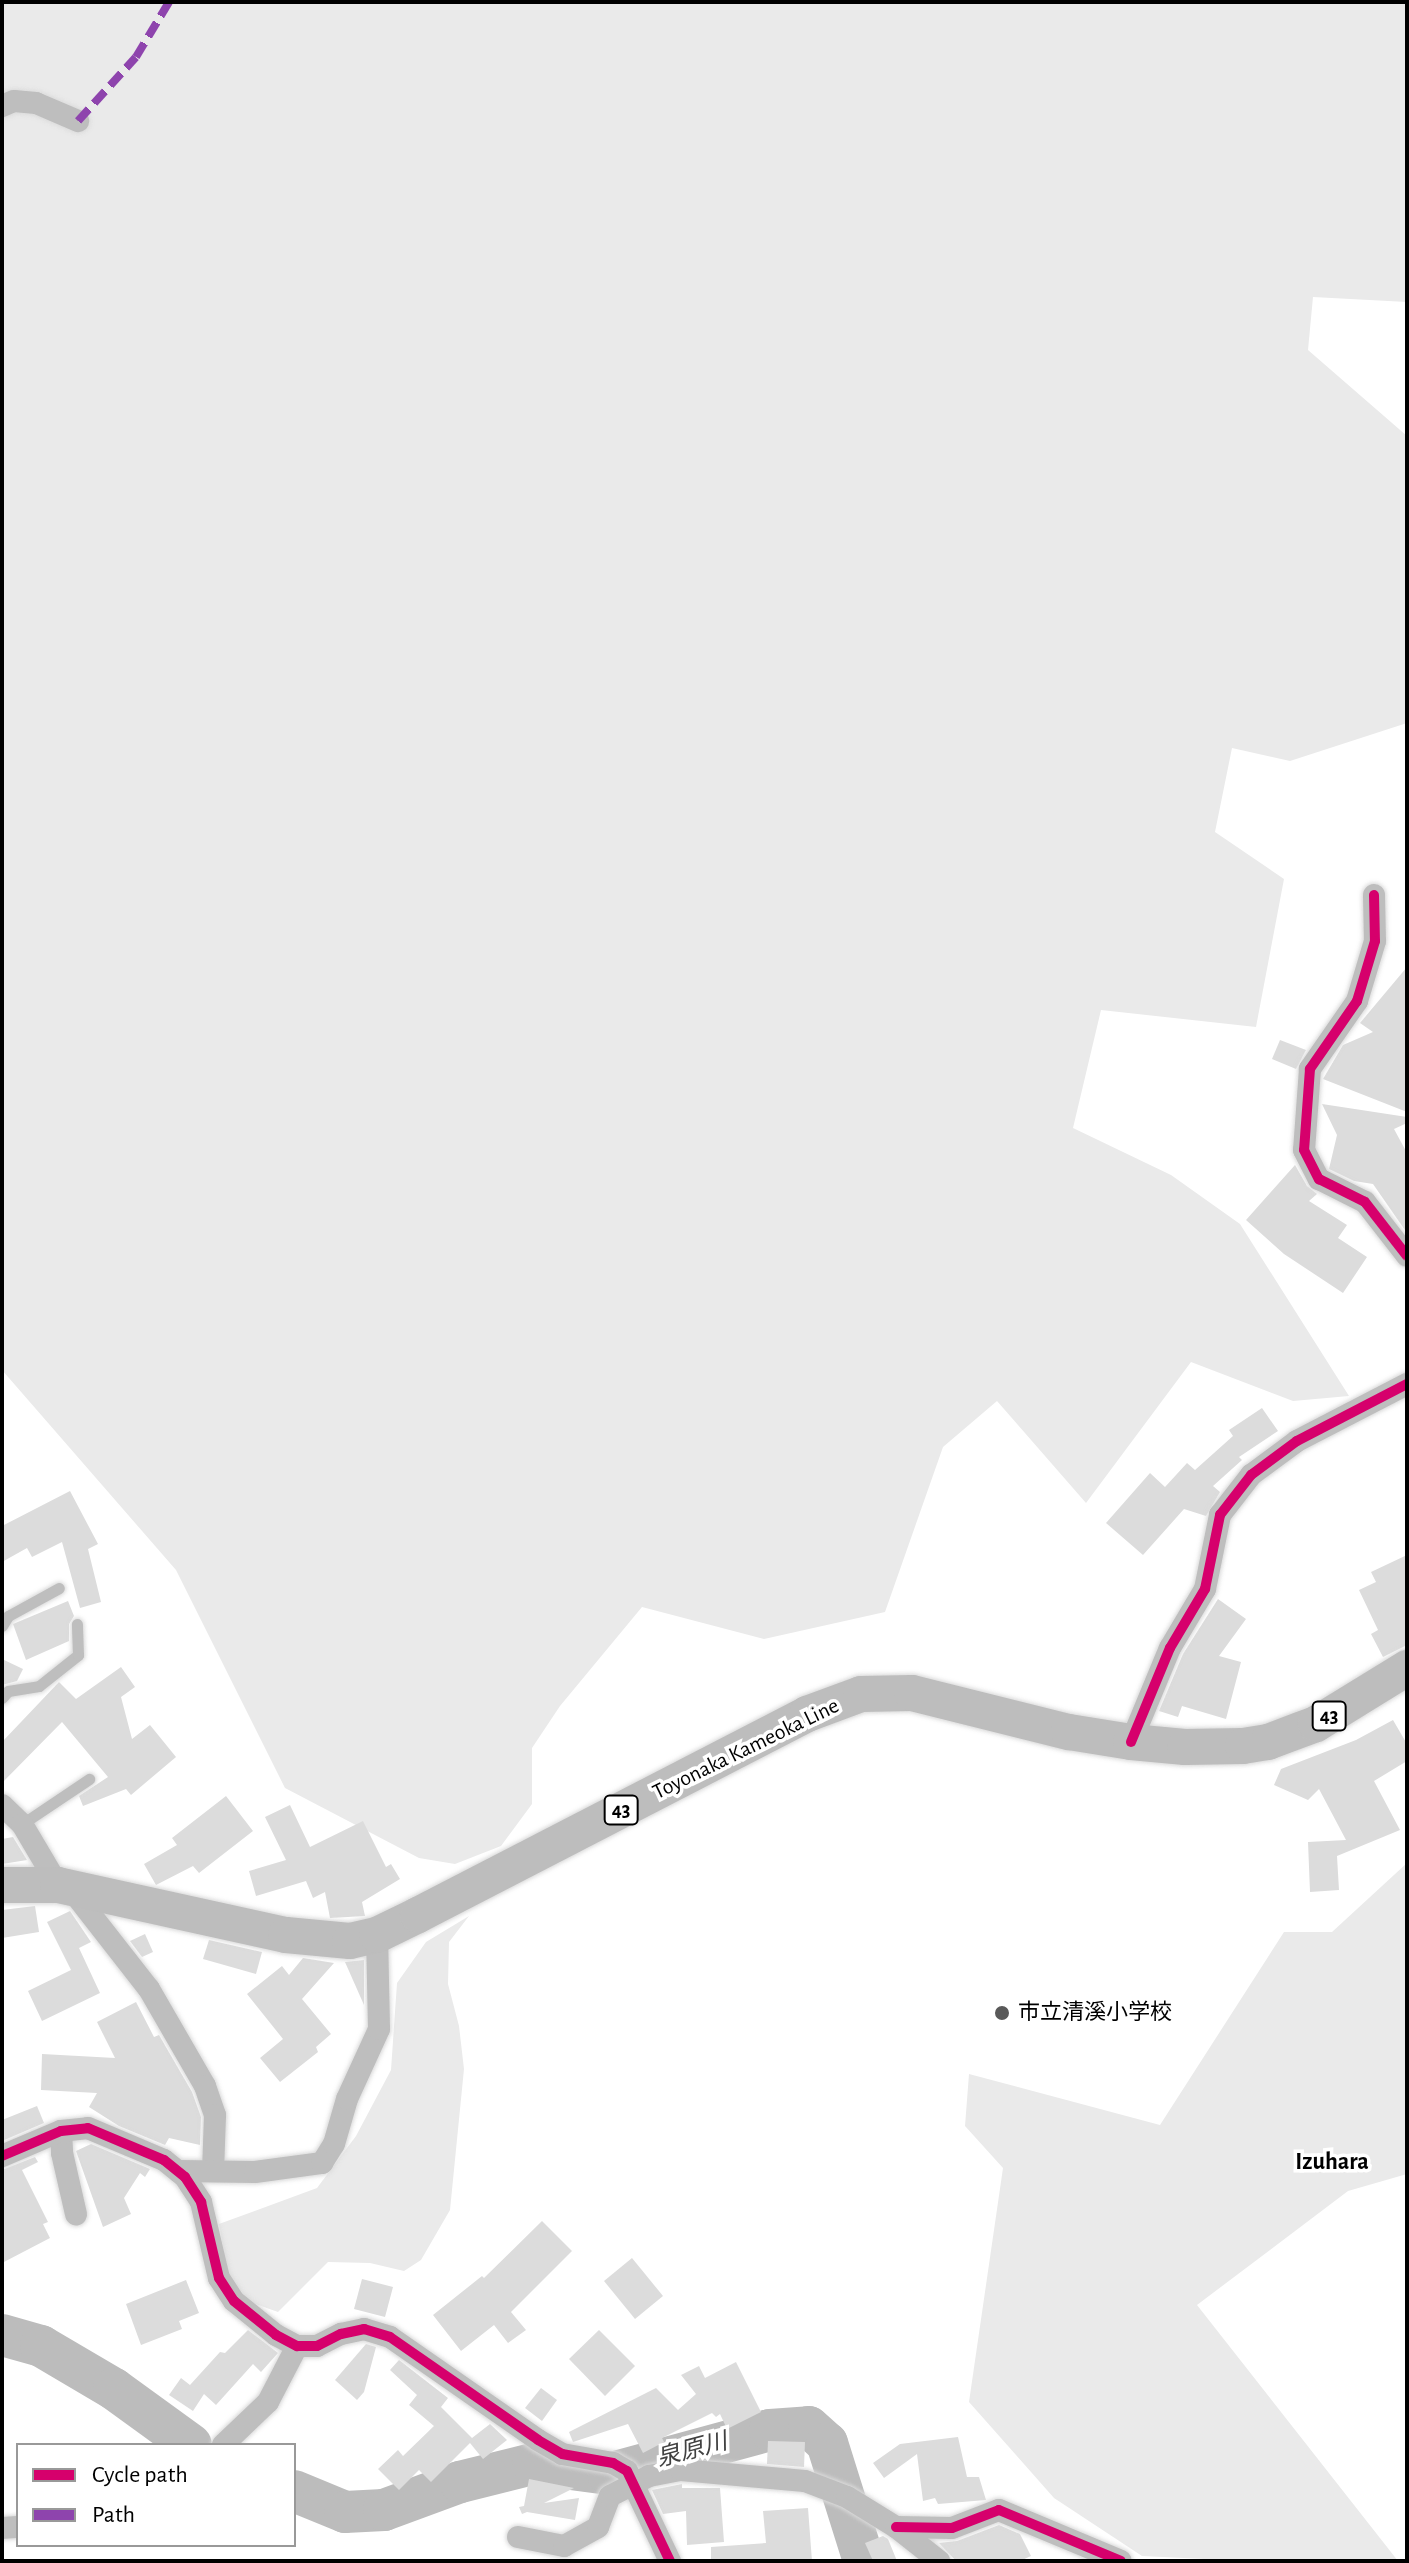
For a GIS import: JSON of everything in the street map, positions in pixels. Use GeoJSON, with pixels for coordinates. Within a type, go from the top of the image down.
{"type":"FeatureCollection","features":[{"type":"Feature","properties":{"kind":"main road","name":"Toyonaka Kameoka Line"},"geometry":{"type":"LineString","coordinates":[[2,1885],[64,1887],[286,1935],[350,1941],[377,1935],[807,1714],[861,1694],[912,1693],[1069,1732],[1185,1747],[1268,1742],[1316,1724],[1407,1668]]}},
{"type":"Feature","properties":{"kind":"street"},"geometry":{"type":"LineString","coordinates":[[2,106],[14,101],[36,103],[78,121]]}},
{"type":"Feature","properties":{"kind":"street"},"geometry":{"type":"LineString","coordinates":[[1374,895],[1375,941],[1357,1001],[1310,1069],[1304,1150],[1319,1179],[1365,1202],[1407,1256]]}},
{"type":"Feature","properties":{"kind":"street"},"geometry":{"type":"LineString","coordinates":[[1131,1742],[1170,1648],[1205,1589],[1220,1515],[1251,1475],[1297,1441],[1407,1384]]}},
{"type":"Feature","properties":{"kind":"street"},"geometry":{"type":"LineString","coordinates":[[2,1805],[22,1824],[64,1887],[149,1989],[205,2086],[215,2115],[213,2171]]}},
{"type":"Feature","properties":{"kind":"street"},"geometry":{"type":"LineString","coordinates":[[178,2171],[255,2172],[322,2163],[334,2144],[347,2099],[379,2029],[377,1935]]}},
{"type":"Feature","properties":{"kind":"street"},"geometry":{"type":"LineString","coordinates":[[2,2156],[61,2131],[88,2128],[136,2147],[178,2171],[201,2202],[219,2278],[234,2301],[276,2335],[297,2346],[317,2346],[341,2334],[364,2329],[390,2337],[562,2454],[613,2463],[627,2471],[670,2561]]}},
{"type":"Feature","properties":{"kind":"street"},"geometry":{"type":"LineString","coordinates":[[61,2131],[76,2214]]}},
{"type":"Feature","properties":{"kind":"street"},"geometry":{"type":"LineString","coordinates":[[225,2443],[268,2402],[297,2346]]}},
{"type":"Feature","properties":{"kind":"street"},"geometry":{"type":"LineString","coordinates":[[518,2537],[564,2546],[598,2527],[610,2496],[649,2476],[681,2470],[805,2481],[847,2497],[896,2527],[939,2561]]}},
{"type":"Feature","properties":{"kind":"street"},"geometry":{"type":"LineString","coordinates":[[896,2527],[952,2528],[999,2510],[1121,2561]]}},
{"type":"Feature","properties":{"kind":"lane"},"geometry":{"type":"LineString","coordinates":[[2,1626],[8,1616],[59,1588]]}},
{"type":"Feature","properties":{"kind":"lane"},"geometry":{"type":"LineString","coordinates":[[2,1698],[8,1691],[39,1686],[78,1655],[77,1624]]}},
{"type":"Feature","properties":{"kind":"lane"},"geometry":{"type":"LineString","coordinates":[[22,1824],[89,1779]]}},
{"type":"Feature","properties":{"kind":"shaded area"},"geometry":{"type":"Polygon","coordinates":[[[2,2],[1407,2],[1407,302],[1313,297],[1308,350],[1407,436],[1407,723],[1290,761],[1232,748],[1215,832],[1284,879],[1256,1027],[1101,1010],[1073,1128],[1171,1175],[1240,1224],[1349,1396],[1293,1401],[1191,1362],[1086,1503],[997,1401],[943,1447],[885,1612],[764,1639],[642,1607],[560,1706],[532,1748],[532,1804],[501,1846],[455,1864],[419,1858],[285,1788],[176,1570],[2,1370],[2,2]]]}},
{"type":"Feature","properties":{"kind":"shaded area"},"geometry":{"type":"Polygon","coordinates":[[[1407,1863],[1407,2174],[1348,2191],[1197,2305],[1398,2561],[1246,2561],[1142,2556],[1054,2498],[969,2402],[1003,2168],[965,2126],[969,2074],[1160,2125],[1284,1932],[1332,1932],[1407,1863]]]}},
{"type":"Feature","properties":{"kind":"shaded area"},"geometry":{"type":"Polygon","coordinates":[[[469,1916],[449,1942],[448,1984],[459,2026],[464,2069],[450,2210],[421,2260],[404,2271],[370,2263],[328,2262],[278,2312],[250,2302],[228,2276],[219,2224],[317,2188],[356,2136],[391,2070],[397,1983],[426,1942],[469,1916]]]}},
{"type":"Feature","properties":{"kind":"building"},"geometry":{"type":"Polygon","coordinates":[[[1407,967],[1407,1112],[1323,1079],[1343,1045],[1373,1032],[1360,1023],[1407,967]]]}},
{"type":"Feature","properties":{"kind":"building"},"geometry":{"type":"Polygon","coordinates":[[[1280,1040],[1306,1050],[1296,1069],[1272,1059],[1280,1040]]]}},
{"type":"Feature","properties":{"kind":"building"},"geometry":{"type":"Polygon","coordinates":[[[1322,1104],[1407,1117],[1407,1123],[1394,1129],[1407,1153],[1407,1233],[1373,1184],[1354,1181],[1329,1169],[1337,1135],[1322,1104]]]}},
{"type":"Feature","properties":{"kind":"building"},"geometry":{"type":"Polygon","coordinates":[[[1295,1165],[1307,1186],[1317,1194],[1309,1201],[1347,1225],[1338,1238],[1367,1257],[1343,1293],[1284,1254],[1246,1220],[1295,1165]]]}},
{"type":"Feature","properties":{"kind":"building"},"geometry":{"type":"Polygon","coordinates":[[[1262,1408],[1278,1431],[1239,1457],[1242,1460],[1213,1486],[1220,1492],[1206,1516],[1184,1509],[1143,1555],[1106,1523],[1150,1473],[1165,1487],[1187,1463],[1195,1470],[1233,1436],[1229,1430],[1262,1408]]]}},
{"type":"Feature","properties":{"kind":"building"},"geometry":{"type":"Polygon","coordinates":[[[70,1491],[98,1544],[88,1549],[101,1602],[80,1608],[62,1542],[32,1557],[27,1548],[2,1562],[2,1526],[70,1491]]]}},
{"type":"Feature","properties":{"kind":"building"},"geometry":{"type":"Polygon","coordinates":[[[1407,1555],[1407,1645],[1383,1657],[1371,1634],[1378,1630],[1359,1590],[1376,1582],[1371,1572],[1407,1555]]]}},
{"type":"Feature","properties":{"kind":"building"},"geometry":{"type":"Polygon","coordinates":[[[1218,1599],[1246,1619],[1219,1656],[1241,1662],[1226,1719],[1182,1706],[1178,1717],[1159,1711],[1183,1654],[1218,1599]]]}},
{"type":"Feature","properties":{"kind":"building"},"geometry":{"type":"Polygon","coordinates":[[[68,1601],[74,1616],[69,1624],[69,1641],[26,1660],[13,1624],[68,1601]]]}},
{"type":"Feature","properties":{"kind":"building"},"geometry":{"type":"Polygon","coordinates":[[[2,1659],[23,1669],[17,1681],[2,1685],[2,1659]]]}},
{"type":"Feature","properties":{"kind":"building"},"geometry":{"type":"Polygon","coordinates":[[[121,1667],[135,1687],[121,1697],[132,1739],[150,1725],[176,1757],[131,1795],[126,1789],[83,1806],[79,1796],[108,1777],[62,1722],[2,1783],[2,1742],[59,1682],[76,1699],[121,1667]]]}},
{"type":"Feature","properties":{"kind":"building"},"geometry":{"type":"Polygon","coordinates":[[[1393,1720],[1407,1744],[1407,1761],[1374,1781],[1400,1830],[1337,1856],[1339,1890],[1310,1892],[1308,1842],[1346,1840],[1319,1789],[1308,1800],[1274,1785],[1281,1769],[1356,1740],[1393,1720]]]}},
{"type":"Feature","properties":{"kind":"building"},"geometry":{"type":"Polygon","coordinates":[[[226,1796],[253,1831],[199,1873],[193,1866],[156,1885],[144,1864],[177,1845],[172,1838],[226,1796]]]}},
{"type":"Feature","properties":{"kind":"building"},"geometry":{"type":"Polygon","coordinates":[[[290,1805],[310,1847],[363,1821],[386,1867],[391,1864],[400,1879],[362,1902],[365,1916],[330,1918],[325,1892],[313,1898],[306,1881],[256,1896],[249,1871],[286,1860],[265,1817],[290,1805]]]}},
{"type":"Feature","properties":{"kind":"building"},"geometry":{"type":"Polygon","coordinates":[[[13,1837],[27,1860],[2,1864],[2,1839],[13,1837]]]}},
{"type":"Feature","properties":{"kind":"building"},"geometry":{"type":"Polygon","coordinates":[[[35,1906],[39,1932],[2,1938],[2,1910],[35,1906]]]}},
{"type":"Feature","properties":{"kind":"building"},"geometry":{"type":"Polygon","coordinates":[[[70,1911],[91,1942],[79,1948],[100,1993],[42,2021],[28,1991],[71,1970],[47,1922],[70,1911]]]}},
{"type":"Feature","properties":{"kind":"building"},"geometry":{"type":"Polygon","coordinates":[[[145,1934],[153,1952],[142,1957],[130,1941],[145,1934]]]}},
{"type":"Feature","properties":{"kind":"building"},"geometry":{"type":"Polygon","coordinates":[[[209,1940],[262,1952],[256,1974],[203,1959],[209,1940]]]}},
{"type":"Feature","properties":{"kind":"building"},"geometry":{"type":"Polygon","coordinates":[[[303,1958],[334,1963],[302,1999],[331,2034],[316,2047],[318,2052],[280,2082],[260,2058],[283,2039],[247,1994],[282,1966],[289,1975],[303,1958]]]}},
{"type":"Feature","properties":{"kind":"building"},"geometry":{"type":"Polygon","coordinates":[[[364,1960],[364,2005],[345,1962],[364,1960]]]}},
{"type":"Feature","properties":{"kind":"building"},"geometry":{"type":"Polygon","coordinates":[[[136,2002],[154,2037],[159,2035],[192,2092],[201,2117],[200,2145],[169,2138],[165,2145],[119,2126],[89,2107],[97,2093],[41,2090],[42,2054],[115,2058],[97,2022],[136,2002]]]}},
{"type":"Feature","properties":{"kind":"building"},"geometry":{"type":"Polygon","coordinates":[[[37,2106],[44,2123],[2,2141],[2,2120],[37,2106]]]}},
{"type":"Feature","properties":{"kind":"building"},"geometry":{"type":"Polygon","coordinates":[[[91,2144],[150,2169],[145,2177],[140,2173],[124,2198],[131,2214],[103,2227],[76,2151],[91,2144]]]}},
{"type":"Feature","properties":{"kind":"building"},"geometry":{"type":"Polygon","coordinates":[[[35,2157],[38,2162],[22,2170],[48,2222],[43,2224],[50,2238],[2,2263],[2,2170],[35,2157]]]}},
{"type":"Feature","properties":{"kind":"building"},"geometry":{"type":"Polygon","coordinates":[[[542,2221],[572,2251],[511,2312],[526,2330],[508,2343],[494,2325],[461,2351],[433,2315],[482,2276],[484,2278],[542,2221]]]}},
{"type":"Feature","properties":{"kind":"building"},"geometry":{"type":"Polygon","coordinates":[[[632,2258],[663,2296],[635,2319],[604,2281],[632,2258]]]}},
{"type":"Feature","properties":{"kind":"building"},"geometry":{"type":"Polygon","coordinates":[[[362,2279],[393,2287],[385,2317],[354,2309],[362,2279]]]}},
{"type":"Feature","properties":{"kind":"building"},"geometry":{"type":"Polygon","coordinates":[[[186,2280],[199,2313],[179,2321],[182,2329],[141,2345],[126,2304],[186,2280]]]}},
{"type":"Feature","properties":{"kind":"building"},"geometry":{"type":"Polygon","coordinates":[[[248,2330],[278,2353],[261,2372],[253,2364],[216,2405],[204,2394],[193,2411],[169,2395],[181,2378],[190,2385],[220,2352],[225,2353],[248,2330]]]}},
{"type":"Feature","properties":{"kind":"building"},"geometry":{"type":"Polygon","coordinates":[[[599,2330],[635,2366],[605,2396],[569,2359],[599,2330]]]}},
{"type":"Feature","properties":{"kind":"building"},"geometry":{"type":"Polygon","coordinates":[[[366,2344],[376,2347],[364,2392],[357,2400],[335,2380],[366,2344]]]}},
{"type":"Feature","properties":{"kind":"building"},"geometry":{"type":"Polygon","coordinates":[[[399,2360],[448,2398],[441,2407],[472,2438],[490,2424],[507,2440],[483,2459],[470,2443],[431,2482],[419,2470],[399,2490],[378,2469],[398,2450],[403,2456],[434,2426],[409,2405],[417,2395],[390,2370],[399,2360]]]}},
{"type":"Feature","properties":{"kind":"building"},"geometry":{"type":"Polygon","coordinates":[[[736,2362],[761,2412],[727,2429],[720,2414],[716,2417],[712,2413],[662,2438],[664,2442],[643,2453],[628,2424],[573,2442],[569,2432],[656,2388],[678,2410],[696,2394],[681,2375],[699,2366],[705,2378],[736,2362]]]}},
{"type":"Feature","properties":{"kind":"building"},"geometry":{"type":"Polygon","coordinates":[[[541,2388],[557,2400],[542,2421],[525,2408],[541,2388]]]}},
{"type":"Feature","properties":{"kind":"building"},"geometry":{"type":"Polygon","coordinates":[[[958,2437],[967,2477],[979,2477],[986,2500],[938,2504],[935,2498],[923,2501],[917,2454],[884,2478],[873,2463],[900,2444],[958,2437]]]}},
{"type":"Feature","properties":{"kind":"building"},"geometry":{"type":"Polygon","coordinates":[[[768,2441],[805,2442],[804,2467],[767,2464],[768,2441]]]}},
{"type":"Feature","properties":{"kind":"building"},"geometry":{"type":"Polygon","coordinates":[[[529,2479],[574,2488],[544,2503],[579,2498],[575,2520],[527,2512],[522,2514],[519,2507],[524,2506],[529,2479]]]}},
{"type":"Feature","properties":{"kind":"building"},"geometry":{"type":"Polygon","coordinates":[[[682,2484],[682,2488],[720,2488],[724,2542],[687,2545],[686,2511],[663,2514],[652,2490],[682,2484]]]}},
{"type":"Feature","properties":{"kind":"building"},"geometry":{"type":"Polygon","coordinates":[[[808,2508],[812,2561],[711,2561],[711,2547],[766,2543],[763,2511],[808,2508]]]}},
{"type":"Feature","properties":{"kind":"building"},"geometry":{"type":"Polygon","coordinates":[[[999,2525],[1020,2534],[1031,2556],[1020,2561],[956,2561],[939,2543],[957,2541],[999,2525]]]}},
{"type":"Feature","properties":{"kind":"building"},"geometry":{"type":"Polygon","coordinates":[[[883,2536],[888,2539],[897,2561],[873,2561],[865,2543],[883,2536]]]}},
{"type":"Feature","properties":{"kind":"waterway","name":"泉原川"},"geometry":{"type":"LineString","coordinates":[[2,2335],[41,2346],[114,2389],[188,2443]]}},
{"type":"Feature","properties":{"kind":"waterway","name":"泉原川"},"geometry":{"type":"LineString","coordinates":[[296,2492],[345,2512],[384,2510],[460,2482],[533,2464],[608,2474],[770,2430],[809,2427],[827,2443],[864,2561]]}},
{"type":"Feature","properties":{"kind":"marked path"},"geometry":{"type":"LineString","coordinates":[[78,121],[136,57],[169,2]]}},
{"type":"Feature","properties":{"kind":"cycle path"},"geometry":{"type":"LineString","coordinates":[[1374,895],[1375,941],[1357,1001],[1310,1069],[1304,1150],[1319,1179],[1365,1202],[1407,1256]]}},
{"type":"Feature","properties":{"kind":"cycle path"},"geometry":{"type":"LineString","coordinates":[[1131,1742],[1170,1648],[1205,1589],[1220,1515],[1251,1475],[1297,1441],[1407,1384]]}},
{"type":"Feature","properties":{"kind":"cycle path"},"geometry":{"type":"LineString","coordinates":[[2,2156],[61,2131],[88,2128],[164,2160],[185,2177],[201,2202],[219,2278],[234,2301],[276,2335],[297,2346],[317,2346],[341,2334],[364,2329],[390,2337],[562,2454],[613,2463],[627,2471],[670,2561]]}},
{"type":"Feature","properties":{"kind":"cycle path"},"geometry":{"type":"LineString","coordinates":[[896,2527],[952,2528],[999,2510],[1121,2561]]}},
{"type":"Feature","properties":{"kind":"place","name":"市立清溪小学校"},"geometry":{"type":"Point","coordinates":[1002,2013]}},
{"type":"Feature","properties":{"kind":"district","name":"Izuhara"},"geometry":{"type":"Point","coordinates":[1332,2163]}}]}
